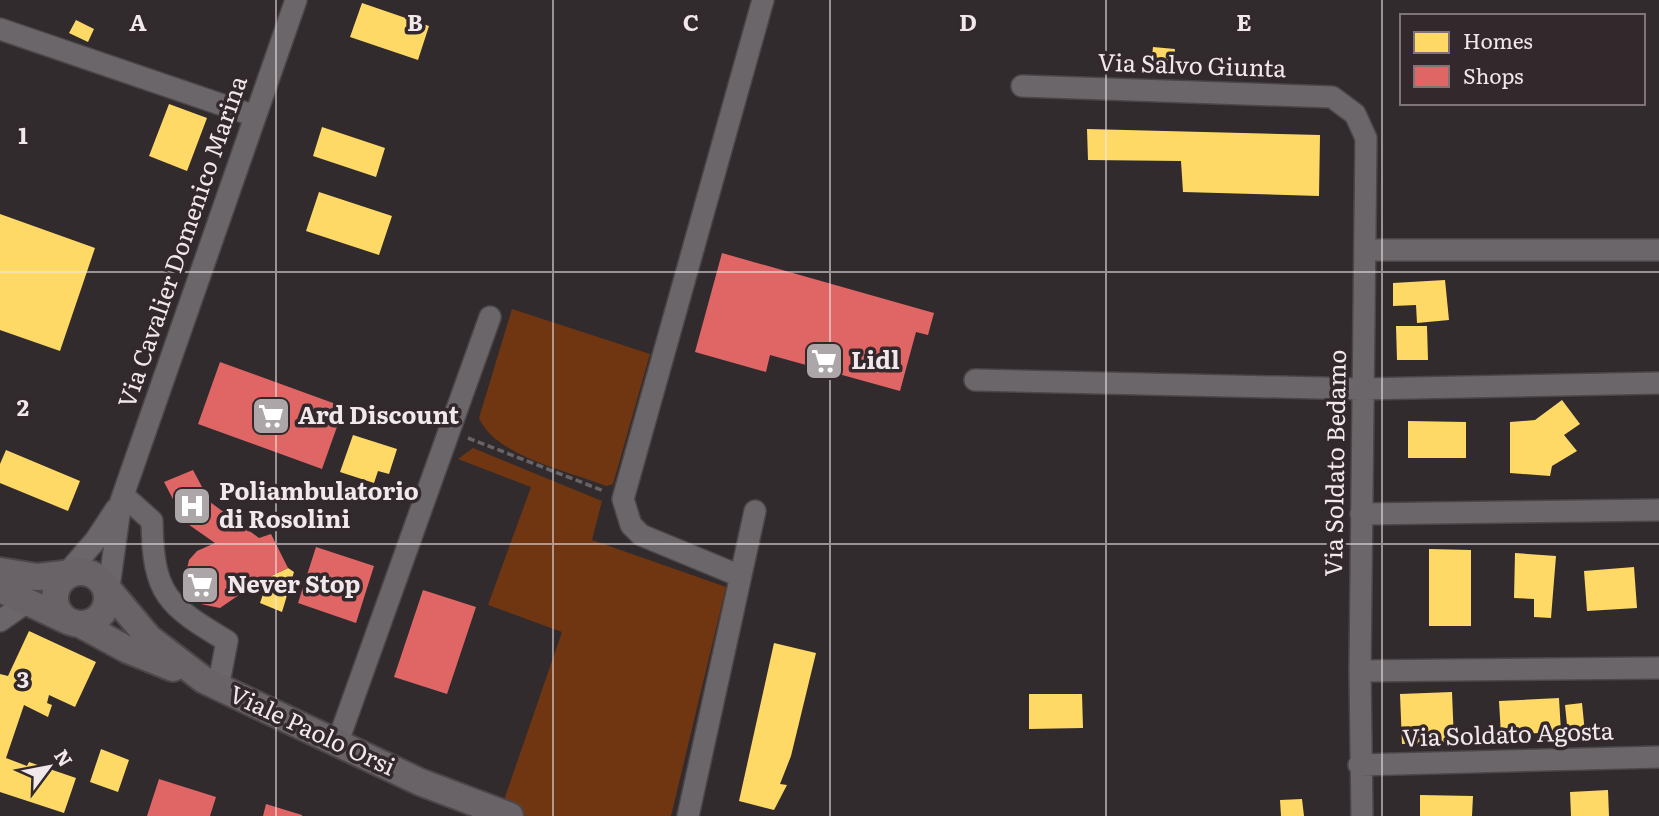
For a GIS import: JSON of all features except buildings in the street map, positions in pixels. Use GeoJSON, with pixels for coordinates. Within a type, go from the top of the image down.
{"type":"FeatureCollection","features":[{"type":"Feature","properties":{"kind":"main road"},"geometry":{"type":"LineString","coordinates":[[0,572],[37,577],[89,572],[108,586],[133,620],[169,655],[211,684]]}},
{"type":"Feature","properties":{"kind":"main road"},"geometry":{"type":"LineString","coordinates":[[66,576],[57,587],[55,603],[62,617],[75,622],[97,619],[108,586]]}},
{"type":"Feature","properties":{"kind":"main road"},"geometry":{"type":"LineString","coordinates":[[0,589],[75,622],[128,650],[211,684]]}},
{"type":"Feature","properties":{"kind":"main road","name":"Viale Paolo Orsi"},"geometry":{"type":"LineString","coordinates":[[211,684],[487,813]]}},
{"type":"Feature","properties":{"kind":"street","name":"Via Cavalier Domenico Marina"},"geometry":{"type":"LineString","coordinates":[[122,498],[296,0]]}},
{"type":"Feature","properties":{"kind":"street"},"geometry":{"type":"LineString","coordinates":[[740,576],[641,536],[631,524],[623,499],[763,0]]}},
{"type":"Feature","properties":{"kind":"street"},"geometry":{"type":"LineString","coordinates":[[0,29],[255,116]]}},
{"type":"Feature","properties":{"kind":"street","name":"Via Salvo Giunta"},"geometry":{"type":"LineString","coordinates":[[1022,86],[1332,97],[1354,114]]}},
{"type":"Feature","properties":{"kind":"street","name":"Via Soldato Bedamo"},"geometry":{"type":"LineString","coordinates":[[1354,114],[1366,138],[1359,765],[1362,816]]}},
{"type":"Feature","properties":{"kind":"street"},"geometry":{"type":"LineString","coordinates":[[1366,250],[1659,250]]}},
{"type":"Feature","properties":{"kind":"street"},"geometry":{"type":"LineString","coordinates":[[338,744],[490,317]]}},
{"type":"Feature","properties":{"kind":"street"},"geometry":{"type":"LineString","coordinates":[[975,380],[1362,389],[1659,383]]}},
{"type":"Feature","properties":{"kind":"street"},"geometry":{"type":"LineString","coordinates":[[66,576],[95,541],[122,498]]}},
{"type":"Feature","properties":{"kind":"street"},"geometry":{"type":"LineString","coordinates":[[108,586],[122,498]]}},
{"type":"Feature","properties":{"kind":"street"},"geometry":{"type":"LineString","coordinates":[[122,498],[152,521],[153,554],[158,576],[170,601],[182,614],[228,641],[211,684]]}},
{"type":"Feature","properties":{"kind":"street"},"geometry":{"type":"LineString","coordinates":[[1361,514],[1659,510]]}},
{"type":"Feature","properties":{"kind":"street"},"geometry":{"type":"LineString","coordinates":[[688,816],[755,511]]}},
{"type":"Feature","properties":{"kind":"street"},"geometry":{"type":"LineString","coordinates":[[0,621],[27,602]]}},
{"type":"Feature","properties":{"kind":"street"},"geometry":{"type":"LineString","coordinates":[[1360,671],[1659,667]]}},
{"type":"Feature","properties":{"kind":"street","name":"Via Soldato Agosta"},"geometry":{"type":"LineString","coordinates":[[1359,765],[1659,757]]}},
{"type":"Feature","properties":{"kind":"path"},"geometry":{"type":"LineString","coordinates":[[449,431],[623,499]]}},
{"type":"Feature","properties":{"kind":"shaded area"},"geometry":{"type":"Polygon","coordinates":[[[512,309],[650,354],[613,484],[606,486],[517,453],[501,443],[479,418],[512,309]]]}},
{"type":"Feature","properties":{"kind":"shaded area"},"geometry":{"type":"Polygon","coordinates":[[[473,448],[602,501],[592,540],[726,587],[671,816],[524,816],[502,806],[562,632],[488,605],[531,487],[458,459],[473,448]]]}},
{"type":"Feature","properties":{"kind":"place","name":"Lidl"},"geometry":{"type":"Point","coordinates":[824,361]}},
{"type":"Feature","properties":{"kind":"place","name":"Ard Discount"},"geometry":{"type":"Point","coordinates":[271,416]}},
{"type":"Feature","properties":{"kind":"place","name":"Poliambulatorio di Rosolini"},"geometry":{"type":"Point","coordinates":[192,506]}},
{"type":"Feature","properties":{"kind":"place","name":"Never Stop"},"geometry":{"type":"Point","coordinates":[200,585]}}]}
